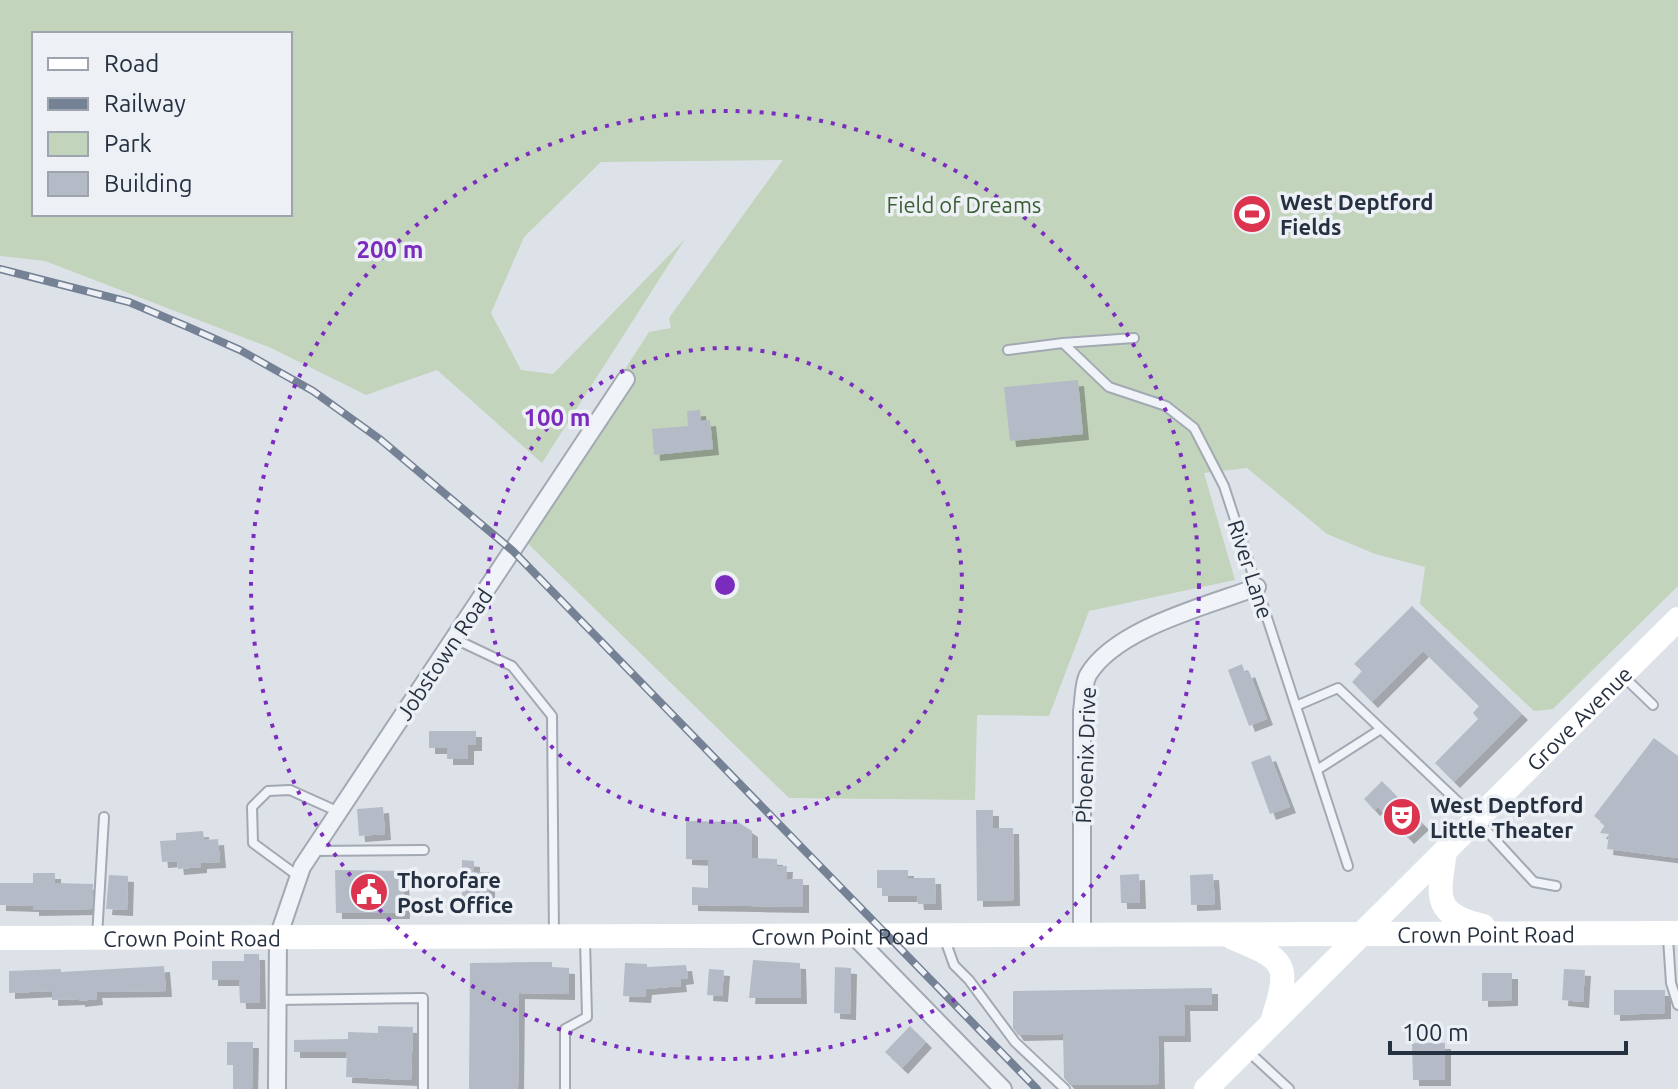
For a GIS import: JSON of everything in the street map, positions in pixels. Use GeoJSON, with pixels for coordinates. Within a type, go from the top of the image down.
{"type":"FeatureCollection","features":[{"type":"Feature","properties":{"kind":"main road","name":"Grove Avenue"},"geometry":{"type":"LineString","coordinates":[[1206,1089],[1678,619]]}},
{"type":"Feature","properties":{"kind":"main road"},"geometry":{"type":"LineString","coordinates":[[1445,851],[1440,898],[1446,910],[1458,920],[1516,934]]}},
{"type":"Feature","properties":{"kind":"main road","name":"Crown Point Road"},"geometry":{"type":"LineString","coordinates":[[0,938],[1673,933]]}},
{"type":"Feature","properties":{"kind":"main road"},"geometry":{"type":"LineString","coordinates":[[1223,934],[1269,953],[1280,966],[1284,984],[1271,1024]]}},
{"type":"Feature","properties":{"kind":"street","name":"Jobstown Road"},"geometry":{"type":"LineString","coordinates":[[277,1089],[278,937],[298,877],[626,379]]}},
{"type":"Feature","properties":{"kind":"street","name":"Phoenix Drive"},"geometry":{"type":"LineString","coordinates":[[1082,935],[1082,711],[1086,677],[1107,651],[1130,635],[1257,587]]}},
{"type":"Feature","properties":{"kind":"street"},"geometry":{"type":"LineString","coordinates":[[854,936],[1003,1089]]}},
{"type":"Feature","properties":{"kind":"lane"},"geometry":{"type":"LineString","coordinates":[[1008,350],[1134,338]]}},
{"type":"Feature","properties":{"kind":"lane","name":"River Lane"},"geometry":{"type":"LineString","coordinates":[[1063,343],[1109,387],[1166,406],[1194,428],[1224,486],[1348,866]]}},
{"type":"Feature","properties":{"kind":"lane"},"geometry":{"type":"LineString","coordinates":[[455,639],[512,666],[552,716],[554,935]]}},
{"type":"Feature","properties":{"kind":"lane"},"geometry":{"type":"LineString","coordinates":[[1621,675],[1653,705]]}},
{"type":"Feature","properties":{"kind":"lane"},"geometry":{"type":"LineString","coordinates":[[1296,706],[1338,688],[1476,819],[1534,882],[1556,886]]}},
{"type":"Feature","properties":{"kind":"lane"},"geometry":{"type":"LineString","coordinates":[[1317,770],[1381,729]]}},
{"type":"Feature","properties":{"kind":"lane"},"geometry":{"type":"LineString","coordinates":[[298,877],[253,843],[252,807],[268,791],[290,790],[339,812]]}},
{"type":"Feature","properties":{"kind":"lane"},"geometry":{"type":"LineString","coordinates":[[97,937],[104,817]]}},
{"type":"Feature","properties":{"kind":"lane"},"geometry":{"type":"LineString","coordinates":[[313,851],[424,850]]}},
{"type":"Feature","properties":{"kind":"lane"},"geometry":{"type":"LineString","coordinates":[[1673,933],[1671,983],[1678,1005]]}},
{"type":"Feature","properties":{"kind":"lane"},"geometry":{"type":"LineString","coordinates":[[565,1089],[565,1029],[587,1017],[585,935]]}},
{"type":"Feature","properties":{"kind":"lane"},"geometry":{"type":"LineString","coordinates":[[944,935],[954,965],[1015,1042],[1065,1089]]}},
{"type":"Feature","properties":{"kind":"lane"},"geometry":{"type":"LineString","coordinates":[[278,1000],[423,998],[423,1089]]}},
{"type":"Feature","properties":{"kind":"lane"},"geometry":{"type":"LineString","coordinates":[[1245,1049],[1289,1089]]}},
{"type":"Feature","properties":{"kind":"green space","name":"Field of Dreams"},"geometry":{"type":"Polygon","coordinates":[[[0,0],[1678,0],[1678,586],[1553,709],[1534,711],[1420,604],[1425,567],[1375,554],[1327,534],[1247,468],[1204,473],[1235,580],[1089,611],[1049,716],[977,715],[975,800],[789,798],[518,534],[649,332],[671,328],[669,318],[783,160],[601,162],[524,237],[491,313],[521,370],[553,374],[685,239],[542,463],[437,370],[366,395],[271,348],[45,261],[0,256],[0,0]]]}},
{"type":"Feature","properties":{"kind":"building"},"geometry":{"type":"Polygon","coordinates":[[[1078,380],[1083,434],[1010,441],[1004,387],[1078,380]]]}},
{"type":"Feature","properties":{"kind":"building"},"geometry":{"type":"Polygon","coordinates":[[[700,410],[701,421],[710,420],[713,449],[654,455],[652,429],[688,426],[687,411],[700,410]]]}},
{"type":"Feature","properties":{"kind":"building"},"geometry":{"type":"Polygon","coordinates":[[[1412,606],[1522,714],[1454,782],[1435,763],[1478,719],[1473,713],[1479,706],[1423,651],[1372,702],[1352,682],[1362,671],[1354,664],[1412,606]]]}},
{"type":"Feature","properties":{"kind":"building"},"geometry":{"type":"Polygon","coordinates":[[[1242,664],[1245,673],[1249,671],[1267,719],[1249,726],[1228,670],[1242,664]]]}},
{"type":"Feature","properties":{"kind":"building"},"geometry":{"type":"Polygon","coordinates":[[[429,731],[476,731],[476,745],[468,745],[468,759],[447,759],[447,748],[429,748],[429,731]]]}},
{"type":"Feature","properties":{"kind":"building"},"geometry":{"type":"Polygon","coordinates":[[[1654,738],[1678,756],[1678,858],[1607,849],[1609,834],[1600,833],[1605,825],[1594,816],[1654,738]]]}},
{"type":"Feature","properties":{"kind":"building"},"geometry":{"type":"Polygon","coordinates":[[[1270,755],[1290,807],[1270,814],[1251,762],[1270,755]]]}},
{"type":"Feature","properties":{"kind":"building","name":"West Deptford Little Theater"},"geometry":{"type":"Polygon","coordinates":[[[1382,781],[1423,824],[1408,838],[1378,807],[1374,810],[1364,799],[1382,781]]]}},
{"type":"Feature","properties":{"kind":"building"},"geometry":{"type":"Polygon","coordinates":[[[383,807],[385,834],[359,836],[357,809],[383,807]]]}},
{"type":"Feature","properties":{"kind":"building"},"geometry":{"type":"Polygon","coordinates":[[[976,810],[993,810],[993,828],[1013,828],[1014,900],[977,901],[976,810]]]}},
{"type":"Feature","properties":{"kind":"building"},"geometry":{"type":"Polygon","coordinates":[[[686,821],[738,822],[752,831],[752,858],[777,859],[777,866],[787,866],[786,879],[803,879],[803,907],[692,905],[692,887],[708,888],[708,860],[686,859],[686,821]]]}},
{"type":"Feature","properties":{"kind":"building"},"geometry":{"type":"Polygon","coordinates":[[[203,831],[204,840],[218,839],[220,862],[178,869],[177,861],[162,862],[160,841],[176,840],[176,833],[203,831]]]}},
{"type":"Feature","properties":{"kind":"building"},"geometry":{"type":"Polygon","coordinates":[[[462,860],[474,861],[474,872],[489,872],[489,896],[480,896],[480,903],[462,903],[462,860]]]}},
{"type":"Feature","properties":{"kind":"building","name":"Thorofare Post Office"},"geometry":{"type":"Polygon","coordinates":[[[335,870],[403,871],[404,913],[336,913],[335,870]]]}},
{"type":"Feature","properties":{"kind":"building"},"geometry":{"type":"Polygon","coordinates":[[[877,870],[908,870],[908,878],[935,878],[936,904],[918,904],[917,896],[882,896],[882,888],[877,888],[877,870]]]}},
{"type":"Feature","properties":{"kind":"building"},"geometry":{"type":"Polygon","coordinates":[[[33,873],[55,873],[55,883],[93,884],[92,909],[33,910],[33,906],[0,905],[0,883],[33,883],[33,873]]]}},
{"type":"Feature","properties":{"kind":"building"},"geometry":{"type":"Polygon","coordinates":[[[1139,874],[1140,903],[1121,903],[1120,875],[1139,874]]]}},
{"type":"Feature","properties":{"kind":"building"},"geometry":{"type":"Polygon","coordinates":[[[1213,874],[1215,904],[1191,905],[1190,875],[1213,874]]]}},
{"type":"Feature","properties":{"kind":"building"},"geometry":{"type":"Polygon","coordinates":[[[109,875],[128,876],[127,910],[106,909],[109,875]]]}},
{"type":"Feature","properties":{"kind":"building"},"geometry":{"type":"Polygon","coordinates":[[[244,954],[259,954],[260,1003],[240,1003],[239,980],[212,980],[212,961],[244,961],[244,954]]]}},
{"type":"Feature","properties":{"kind":"building"},"geometry":{"type":"Polygon","coordinates":[[[753,960],[800,963],[801,998],[749,998],[753,960]]]}},
{"type":"Feature","properties":{"kind":"building"},"geometry":{"type":"Polygon","coordinates":[[[552,962],[552,967],[569,968],[569,994],[519,993],[518,1089],[469,1089],[470,963],[552,962]]]}},
{"type":"Feature","properties":{"kind":"building"},"geometry":{"type":"Polygon","coordinates":[[[625,963],[647,964],[647,967],[686,965],[688,978],[680,979],[681,986],[646,989],[645,997],[623,996],[625,963]]]}},
{"type":"Feature","properties":{"kind":"building"},"geometry":{"type":"Polygon","coordinates":[[[164,966],[166,991],[96,992],[97,999],[79,1001],[52,1000],[52,991],[9,993],[9,971],[61,969],[61,972],[164,966]]]}},
{"type":"Feature","properties":{"kind":"building"},"geometry":{"type":"Polygon","coordinates":[[[835,967],[851,968],[850,1014],[834,1013],[835,967]]]}},
{"type":"Feature","properties":{"kind":"building"},"geometry":{"type":"Polygon","coordinates":[[[709,969],[724,970],[722,996],[707,995],[709,969]]]}},
{"type":"Feature","properties":{"kind":"building"},"geometry":{"type":"Polygon","coordinates":[[[1564,969],[1585,970],[1583,1002],[1562,1000],[1564,969]]]}},
{"type":"Feature","properties":{"kind":"building"},"geometry":{"type":"Polygon","coordinates":[[[1482,973],[1512,973],[1512,1000],[1482,1001],[1482,973]]]}},
{"type":"Feature","properties":{"kind":"building"},"geometry":{"type":"Polygon","coordinates":[[[1212,988],[1212,1005],[1184,1005],[1185,1036],[1158,1036],[1159,1084],[1070,1085],[1064,1078],[1063,1034],[1018,1035],[1013,1028],[1013,991],[1212,988]]]}},
{"type":"Feature","properties":{"kind":"building"},"geometry":{"type":"Polygon","coordinates":[[[1614,990],[1665,990],[1665,1013],[1614,1015],[1614,990]]]}},
{"type":"Feature","properties":{"kind":"building"},"geometry":{"type":"Polygon","coordinates":[[[378,1026],[413,1027],[411,1080],[346,1077],[347,1052],[294,1052],[294,1040],[348,1039],[348,1032],[378,1033],[378,1026]]]}},
{"type":"Feature","properties":{"kind":"building"},"geometry":{"type":"Polygon","coordinates":[[[910,1026],[926,1042],[902,1068],[885,1052],[910,1026]]]}},
{"type":"Feature","properties":{"kind":"building"},"geometry":{"type":"Polygon","coordinates":[[[227,1042],[253,1042],[252,1089],[233,1089],[233,1065],[227,1065],[227,1042]]]}},
{"type":"Feature","properties":{"kind":"building"},"geometry":{"type":"Polygon","coordinates":[[[1412,1043],[1445,1043],[1445,1080],[1413,1080],[1412,1043]]]}},
{"type":"Feature","properties":{"kind":"railway"},"geometry":{"type":"LineString","coordinates":[[0,269],[129,302],[240,350],[313,391],[381,440],[513,551],[1037,1089]]}},
{"type":"Feature","properties":{"kind":"place","name":"West Deptford Fields"},"geometry":{"type":"Point","coordinates":[1252,214]}},
{"type":"Feature","properties":{"kind":"place","name":"West Deptford Little Theater"},"geometry":{"type":"Point","coordinates":[1402,817]}},
{"type":"Feature","properties":{"kind":"place","name":"Thorofare Post Office"},"geometry":{"type":"Point","coordinates":[369,892]}}]}
